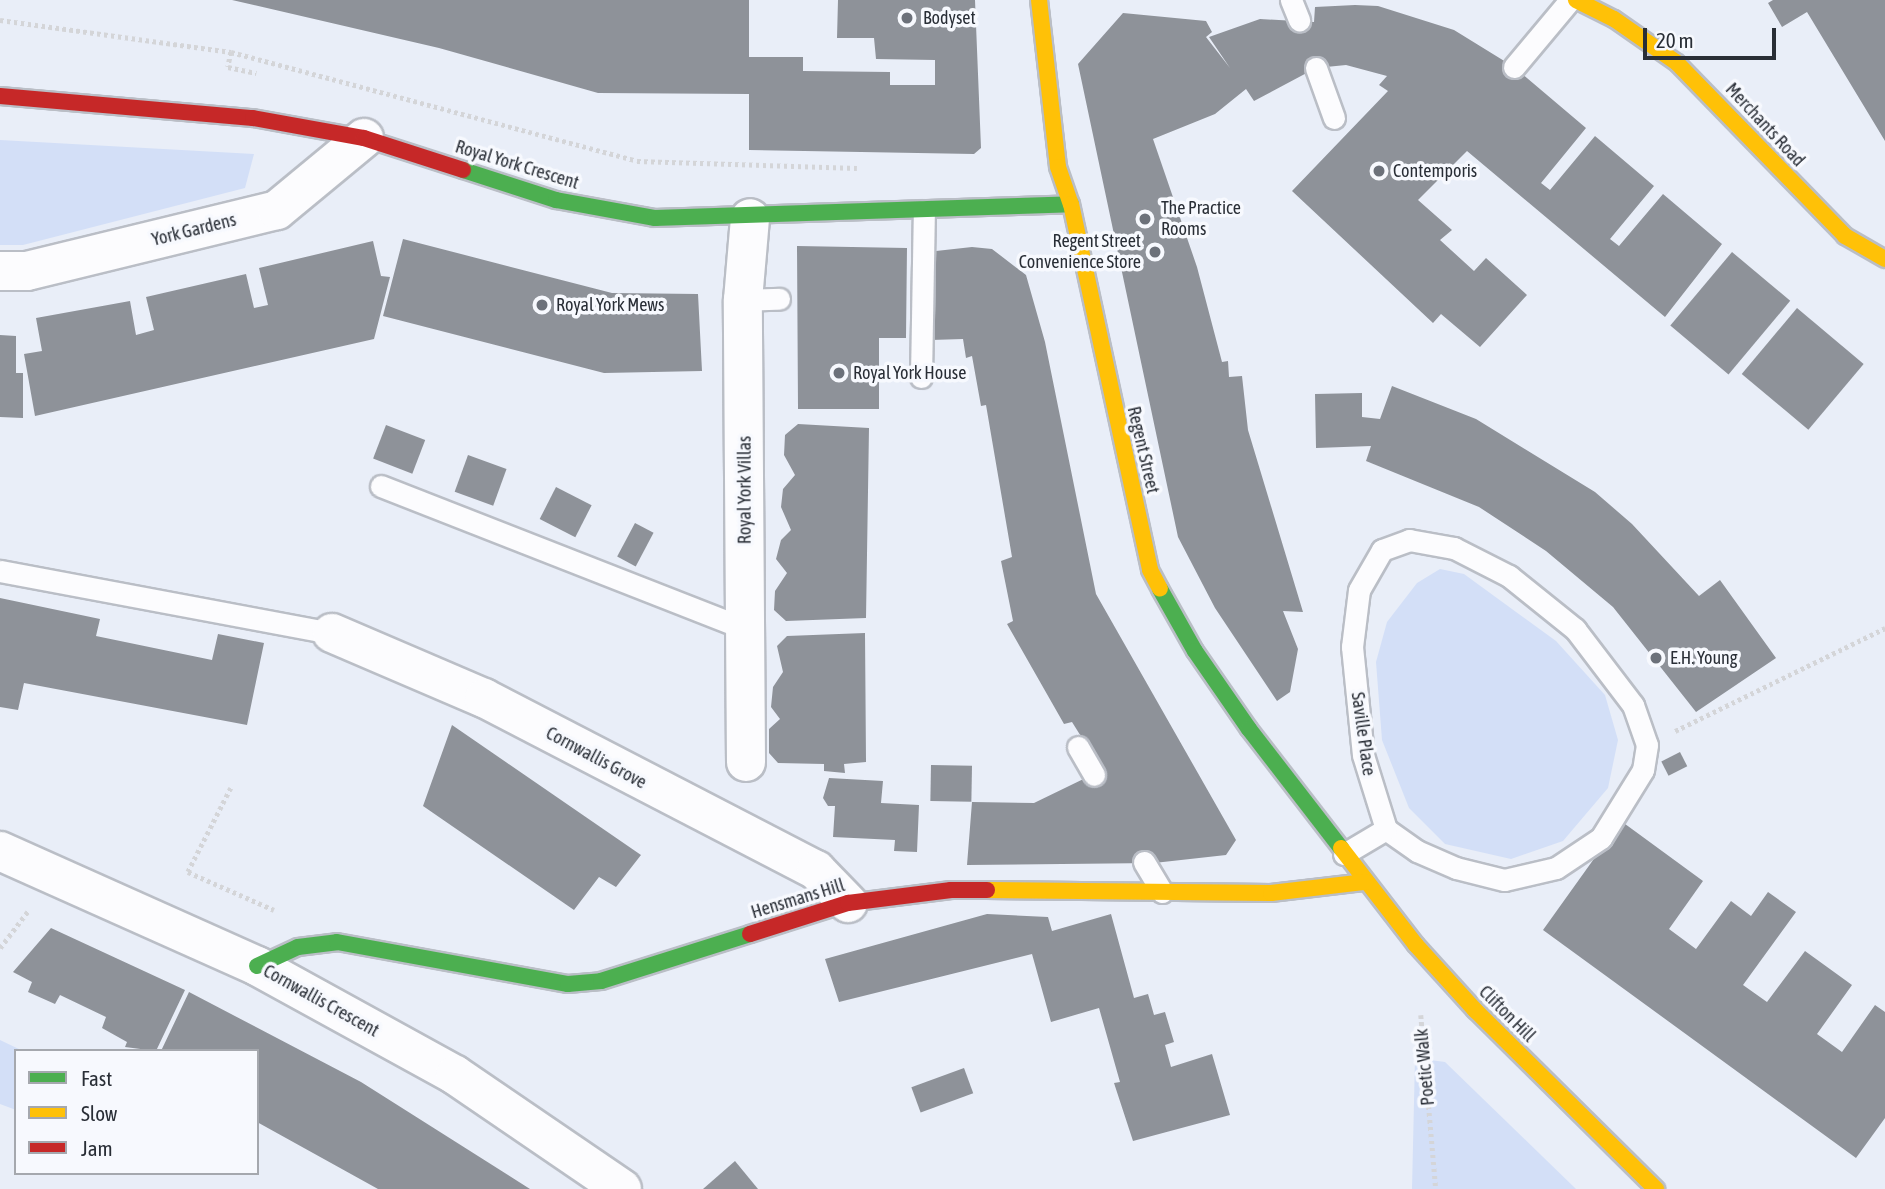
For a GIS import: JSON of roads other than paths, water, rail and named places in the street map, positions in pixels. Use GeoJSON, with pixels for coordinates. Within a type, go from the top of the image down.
{"type":"FeatureCollection","features":[{"type":"Feature","properties":{"kind":"street","name":"Regent Street"},"geometry":{"type":"LineString","coordinates":[[1039,0],[1048,104],[1058,167],[1071,204],[1150,570],[1195,651],[1344,854]]}},
{"type":"Feature","properties":{"kind":"street","name":"Merchants Road"},"geometry":{"type":"LineString","coordinates":[[1576,0],[1615,19],[1677,63],[1845,236],[1885,259]]}},
{"type":"Feature","properties":{"kind":"street","name":"Royal York Crescent"},"geometry":{"type":"LineString","coordinates":[[0,96],[253,118],[364,138],[556,200],[656,218],[750,218],[1071,204]]}},
{"type":"Feature","properties":{"kind":"street","name":"York Gardens"},"geometry":{"type":"LineString","coordinates":[[0,271],[27,271],[277,210],[364,138]]}},
{"type":"Feature","properties":{"kind":"street","name":"Royal York Villas"},"geometry":{"type":"LineString","coordinates":[[746,762],[746,629],[761,299],[750,218]]}},
{"type":"Feature","properties":{"kind":"street","name":"Cornwallis Grove"},"geometry":{"type":"LineString","coordinates":[[332,633],[484,698],[816,870],[848,903]]}},
{"type":"Feature","properties":{"kind":"street","name":"Cornwallis Crescent"},"geometry":{"type":"LineString","coordinates":[[0,851],[257,966],[455,1075],[622,1189]]}},
{"type":"Feature","properties":{"kind":"street","name":"Clifton Hill"},"geometry":{"type":"LineString","coordinates":[[1344,854],[1365,883],[1475,1010],[1656,1189]]}},
{"type":"Feature","properties":{"kind":"street","name":"Hensmans Hill"},"geometry":{"type":"LineString","coordinates":[[257,966],[298,947],[337,942],[521,979],[568,984],[601,981],[848,903],[951,890],[1270,893],[1365,883]]}},
{"type":"Feature","properties":{"kind":"lane"},"geometry":{"type":"LineString","coordinates":[[1514,67],[1570,0]]}},
{"type":"Feature","properties":{"kind":"lane"},"geometry":{"type":"LineString","coordinates":[[1317,68],[1334,118]]}},
{"type":"Feature","properties":{"kind":"lane"},"geometry":{"type":"LineString","coordinates":[[921,377],[924,211]]}},
{"type":"Feature","properties":{"kind":"lane"},"geometry":{"type":"LineString","coordinates":[[381,486],[746,629]]}},
{"type":"Feature","properties":{"kind":"lane","name":"Saville Place"},"geometry":{"type":"LineString","coordinates":[[1409,540],[1454,548],[1510,576],[1575,629],[1633,705],[1647,745],[1643,770],[1601,838],[1556,868],[1504,880],[1456,868],[1417,851],[1386,828],[1363,755],[1352,646],[1359,590],[1382,550],[1409,540]]}},
{"type":"Feature","properties":{"kind":"lane"},"geometry":{"type":"LineString","coordinates":[[0,571],[332,633]]}},
{"type":"Feature","properties":{"kind":"lane"},"geometry":{"type":"LineString","coordinates":[[1078,747],[1094,775]]}},
{"type":"Feature","properties":{"kind":"lane"},"geometry":{"type":"LineString","coordinates":[[1344,854],[1386,828]]}},
{"type":"Feature","properties":{"kind":"lane"},"geometry":{"type":"LineString","coordinates":[[1144,862],[1162,892]]}},
{"type":"Feature","properties":{"kind":"place","name":"Bodyset"},"geometry":{"type":"Point","coordinates":[907,18]}},
{"type":"Feature","properties":{"kind":"place","name":"Contemporis"},"geometry":{"type":"Point","coordinates":[1379,171]}},
{"type":"Feature","properties":{"kind":"place","name":"The Practice Rooms"},"geometry":{"type":"Point","coordinates":[1145,219]}},
{"type":"Feature","properties":{"kind":"place","name":"Regent Street Convenience Store"},"geometry":{"type":"Point","coordinates":[1155,252]}},
{"type":"Feature","properties":{"kind":"place","name":"Royal York Mews"},"geometry":{"type":"Point","coordinates":[542,305]}},
{"type":"Feature","properties":{"kind":"place","name":"Royal York House"},"geometry":{"type":"Point","coordinates":[839,373]}},
{"type":"Feature","properties":{"kind":"place","name":"E.H. Young"},"geometry":{"type":"Point","coordinates":[1656,658]}}]}
